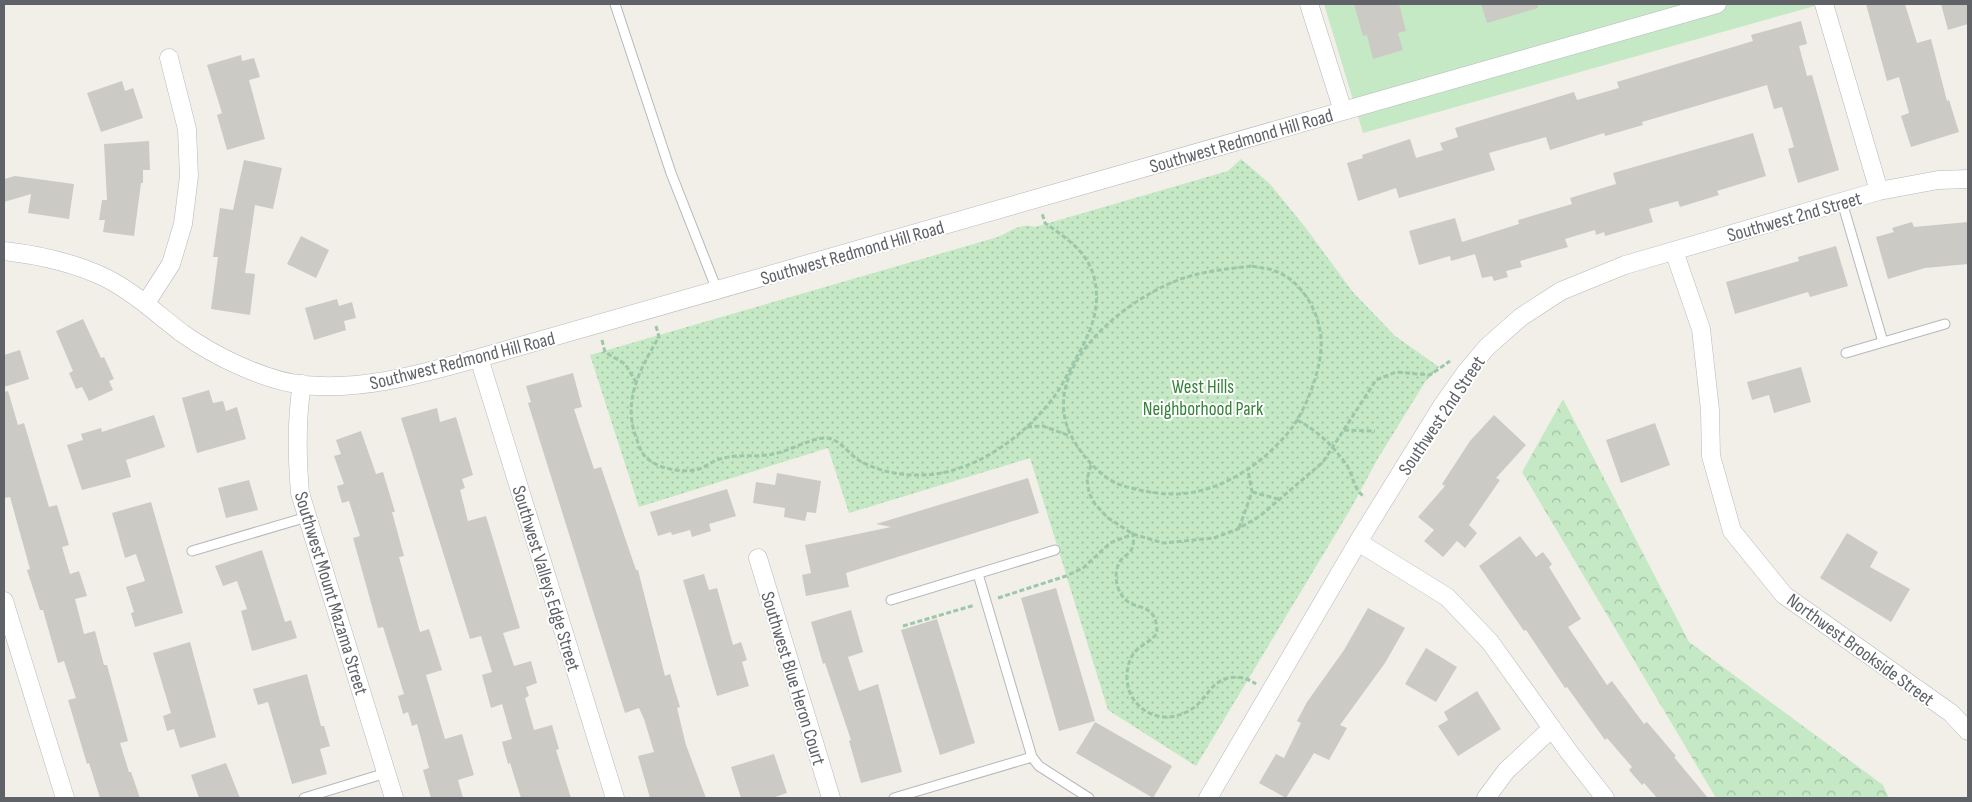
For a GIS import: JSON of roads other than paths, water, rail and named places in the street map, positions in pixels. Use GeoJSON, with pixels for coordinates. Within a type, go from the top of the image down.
{"type":"FeatureCollection","features":[{"type":"Feature","properties":{"kind":"street"},"geometry":{"type":"LineString","coordinates":[[1309,4],[1343,111]]}},
{"type":"Feature","properties":{"kind":"street","name":"Southwest Redmond Hill Road"},"geometry":{"type":"LineString","coordinates":[[4,251],[47,256],[105,278],[146,303],[183,334],[237,365],[302,384],[352,386],[398,379],[478,358],[1717,4]]}},
{"type":"Feature","properties":{"kind":"street"},"geometry":{"type":"LineString","coordinates":[[1824,4],[1879,191]]}},
{"type":"Feature","properties":{"kind":"street"},"geometry":{"type":"LineString","coordinates":[[146,303],[171,264],[183,224],[189,176],[187,130],[169,58]]}},
{"type":"Feature","properties":{"kind":"street","name":"Southwest 2nd Street"},"geometry":{"type":"LineString","coordinates":[[1208,798],[1358,542],[1466,372],[1487,348],[1520,317],[1561,291],[1625,265],[1879,191],[1938,180],[1968,179]]}},
{"type":"Feature","properties":{"kind":"street","name":"Northwest Brookside Street"},"geometry":{"type":"LineString","coordinates":[[1674,251],[1700,329],[1710,410],[1711,456],[1732,531],[1784,594],[1967,726]]}},
{"type":"Feature","properties":{"kind":"street","name":"Southwest Valleys Edge Street"},"geometry":{"type":"LineString","coordinates":[[478,358],[614,798]]}},
{"type":"Feature","properties":{"kind":"street","name":"Southwest Mount Mazama Street"},"geometry":{"type":"LineString","coordinates":[[302,384],[299,405],[298,460],[300,492],[394,798]]}},
{"type":"Feature","properties":{"kind":"street"},"geometry":{"type":"LineString","coordinates":[[1358,542],[1447,597],[1490,642],[1605,798]]}},
{"type":"Feature","properties":{"kind":"street","name":"Southwest Blue Heron Court"},"geometry":{"type":"LineString","coordinates":[[758,558],[831,798]]}},
{"type":"Feature","properties":{"kind":"street"},"geometry":{"type":"LineString","coordinates":[[4,601],[65,798]]}},
{"type":"Feature","properties":{"kind":"street"},"geometry":{"type":"LineString","coordinates":[[1486,798],[1506,771],[1552,728]]}},
{"type":"Feature","properties":{"kind":"lane"},"geometry":{"type":"LineString","coordinates":[[615,4],[661,145],[717,290]]}},
{"type":"Feature","properties":{"kind":"lane"},"geometry":{"type":"LineString","coordinates":[[1842,202],[1883,342]]}},
{"type":"Feature","properties":{"kind":"lane"},"geometry":{"type":"LineString","coordinates":[[1846,353],[1945,324]]}},
{"type":"Feature","properties":{"kind":"lane"},"geometry":{"type":"LineString","coordinates":[[192,551],[307,517]]}},
{"type":"Feature","properties":{"kind":"lane"},"geometry":{"type":"LineString","coordinates":[[891,600],[1055,550]]}},
{"type":"Feature","properties":{"kind":"lane"},"geometry":{"type":"LineString","coordinates":[[978,574],[1032,757],[1047,772],[1089,798]]}},
{"type":"Feature","properties":{"kind":"lane"},"geometry":{"type":"LineString","coordinates":[[894,798],[1032,757]]}},
{"type":"Feature","properties":{"kind":"lane"},"geometry":{"type":"LineString","coordinates":[[304,798],[386,773]]}},
{"type":"Feature","properties":{"kind":"park label","name":"West Hills Neighborhood Park"},"geometry":{"type":"Point","coordinates":[1203,397]}}]}
